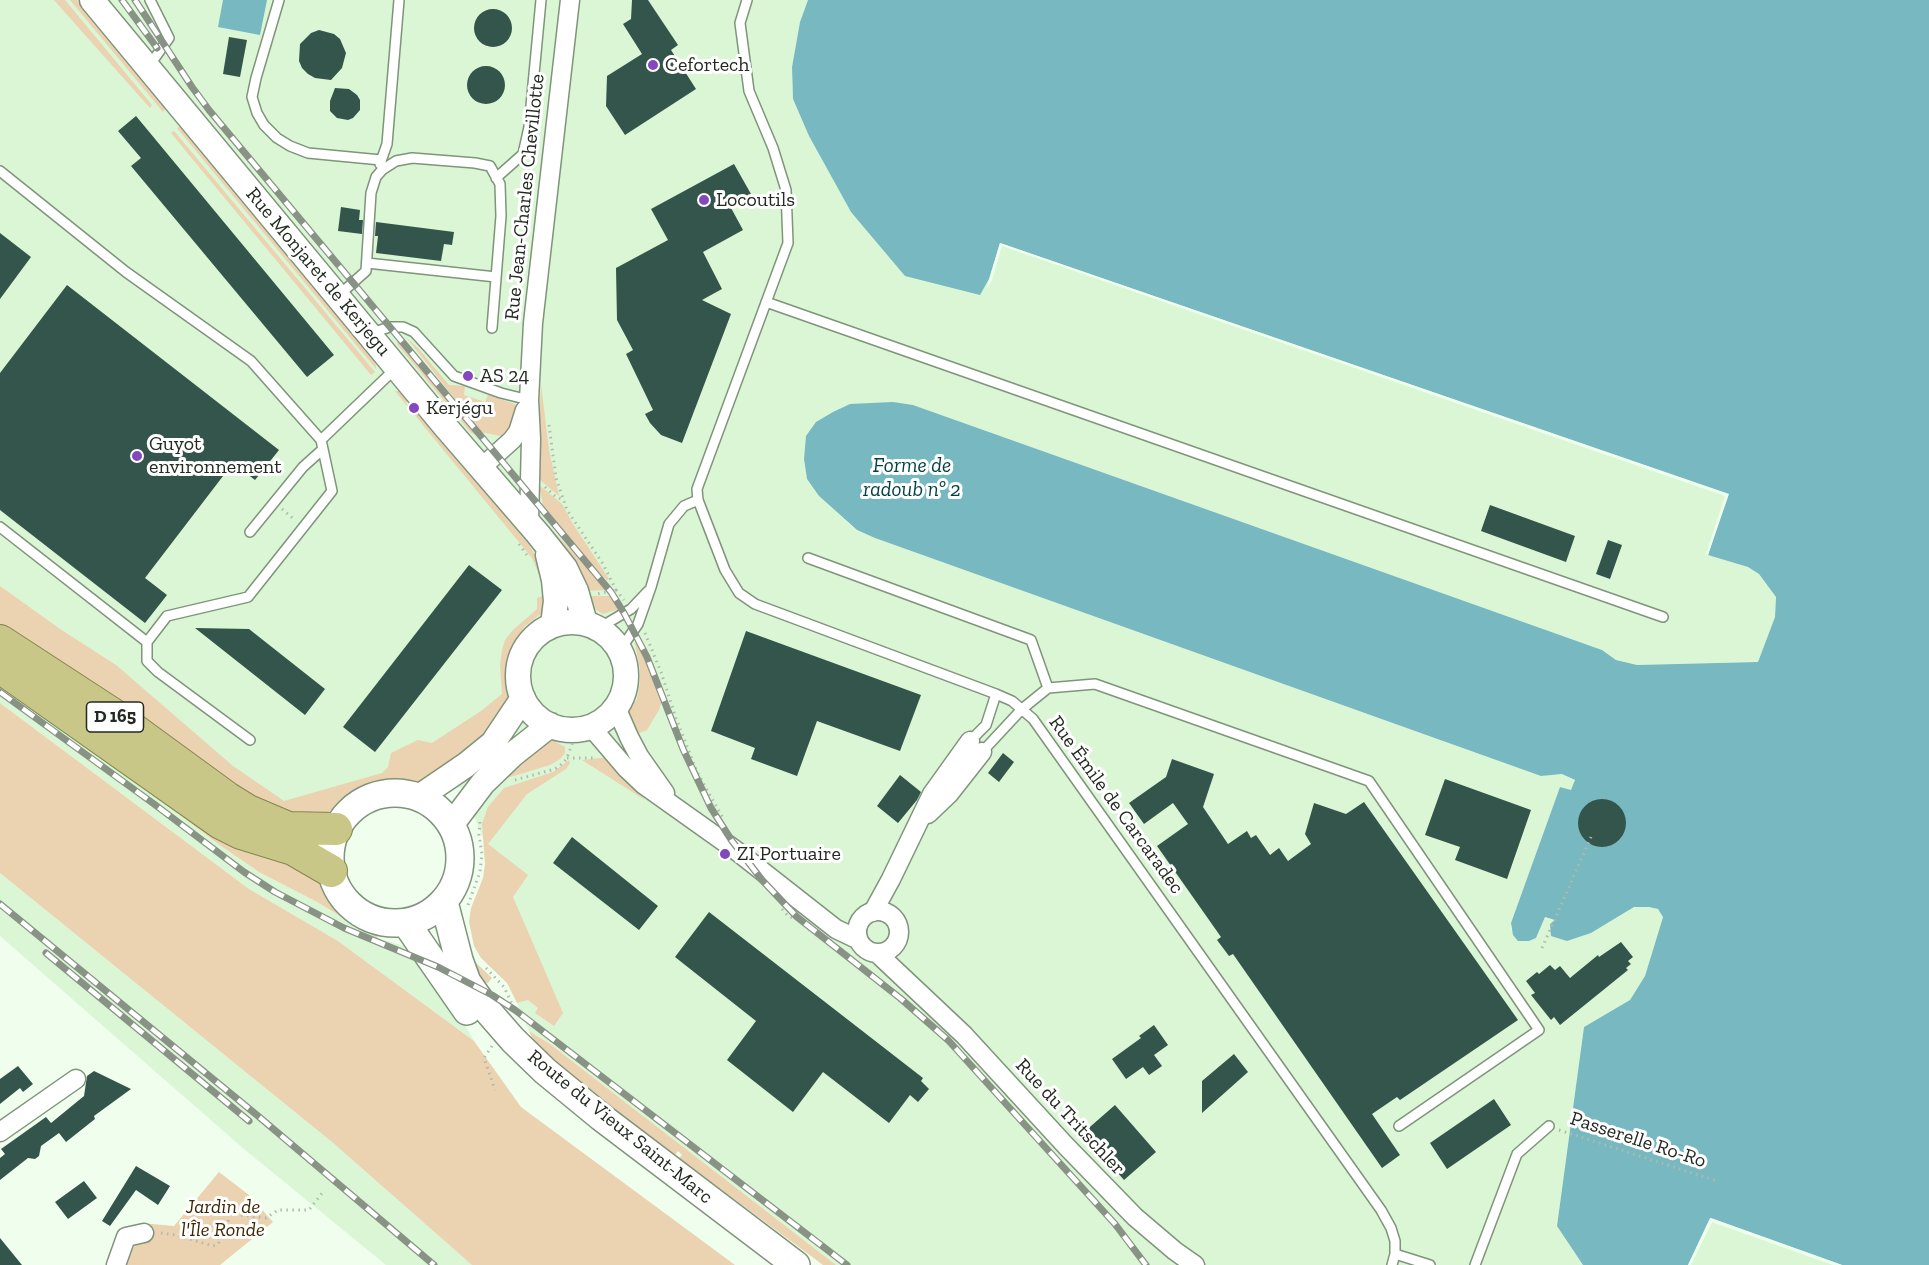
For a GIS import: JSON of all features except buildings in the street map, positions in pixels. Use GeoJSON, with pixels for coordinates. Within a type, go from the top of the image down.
{"type":"FeatureCollection","features":[{"type":"Feature","properties":{"kind":"highway","name":"D 165"},"geometry":{"type":"LineString","coordinates":[[0,641],[112,714],[248,811],[288,828],[336,829]]}},
{"type":"Feature","properties":{"kind":"highway","name":"D 165"},"geometry":{"type":"LineString","coordinates":[[0,667],[221,823],[241,833],[293,849],[331,871]]}},
{"type":"Feature","properties":{"kind":"main road"},"geometry":{"type":"LineString","coordinates":[[395,792],[419,796],[438,808],[452,824],[459,844],[460,865],[455,885],[455,904],[406,923],[386,923],[367,917],[351,906],[338,890],[331,871],[330,850],[336,829],[351,810],[371,797],[395,792]]}},
{"type":"Feature","properties":{"kind":"main road","name":"Route du Vieux Saint-Marc"},"geometry":{"type":"LineString","coordinates":[[455,904],[459,960],[467,982],[506,1033],[544,1071],[594,1112],[796,1265]]}},
{"type":"Feature","properties":{"kind":"main road","name":"Route du Vieux Saint-Marc"},"geometry":{"type":"LineString","coordinates":[[406,923],[473,1021],[519,1071],[555,1101],[777,1265]]}},
{"type":"Feature","properties":{"kind":"street","name":"Rue Monjaret de Kerjegu"},"geometry":{"type":"LineString","coordinates":[[92,0],[565,568],[592,626]]}},
{"type":"Feature","properties":{"kind":"street","name":"Rue Jean-Charles Chevillotte"},"geometry":{"type":"LineString","coordinates":[[529,523],[531,439],[529,400],[533,322],[570,0]]}},
{"type":"Feature","properties":{"kind":"street","name":"Rue Jean-Charles Chevillotte"},"geometry":{"type":"LineString","coordinates":[[482,467],[518,432],[529,400]]}},
{"type":"Feature","properties":{"kind":"street","name":"Rue Monjaret de Kerjegu"},"geometry":{"type":"LineString","coordinates":[[545,544],[554,580],[556,602],[553,625]]}},
{"type":"Feature","properties":{"kind":"street"},"geometry":{"type":"LineString","coordinates":[[452,824],[483,783],[512,755],[571,727],[601,722],[616,707],[623,693],[626,678],[625,664],[620,650],[611,638],[592,626],[569,621],[553,625],[540,632],[529,642],[522,655],[518,669],[518,684],[523,698],[534,714],[571,727],[836,930],[857,939],[863,948],[878,954],[892,948],[897,940],[898,928],[893,918],[891,879]]}},
{"type":"Feature","properties":{"kind":"street"},"geometry":{"type":"LineString","coordinates":[[419,796],[466,765],[493,742],[523,698]]}},
{"type":"Feature","properties":{"kind":"street"},"geometry":{"type":"LineString","coordinates":[[616,707],[639,756],[673,804]]}},
{"type":"Feature","properties":{"kind":"street"},"geometry":{"type":"LineString","coordinates":[[857,939],[857,929],[891,879],[920,821],[949,794],[976,746]]}},
{"type":"Feature","properties":{"kind":"street"},"geometry":{"type":"LineString","coordinates":[[823,918],[887,913],[893,918]]}},
{"type":"Feature","properties":{"kind":"street","name":"Rue du Tritschler"},"geometry":{"type":"LineString","coordinates":[[897,940],[902,961],[920,992]]}},
{"type":"Feature","properties":{"kind":"street","name":"Rue du Tritschler"},"geometry":{"type":"LineString","coordinates":[[878,954],[964,1035],[1121,1203],[1195,1265]]}},
{"type":"Feature","properties":{"kind":"street"},"geometry":{"type":"LineString","coordinates":[[0,1132],[76,1079]]}},
{"type":"Feature","properties":{"kind":"street"},"geometry":{"type":"LineString","coordinates":[[116,1265],[126,1237],[144,1233]]}},
{"type":"Feature","properties":{"kind":"lane"},"geometry":{"type":"LineString","coordinates":[[148,68],[169,38],[150,0]]}},
{"type":"Feature","properties":{"kind":"lane"},"geometry":{"type":"LineString","coordinates":[[279,0],[252,97],[264,125],[277,138],[308,153],[381,160]]}},
{"type":"Feature","properties":{"kind":"lane"},"geometry":{"type":"LineString","coordinates":[[338,296],[366,271],[371,193],[387,144],[399,0]]}},
{"type":"Feature","properties":{"kind":"lane"},"geometry":{"type":"LineString","coordinates":[[496,177],[523,154],[529,127],[542,0]]}},
{"type":"Feature","properties":{"kind":"lane"},"geometry":{"type":"LineString","coordinates":[[620,650],[638,624],[669,524],[684,506],[699,500],[697,489],[788,243],[786,190],[773,148],[749,91],[740,22],[747,0]]}},
{"type":"Feature","properties":{"kind":"lane"},"geometry":{"type":"LineString","coordinates":[[376,177],[396,161],[412,158],[475,162],[490,166],[500,184],[501,216],[492,328]]}},
{"type":"Feature","properties":{"kind":"lane"},"geometry":{"type":"LineString","coordinates":[[0,171],[126,272],[251,361],[322,445],[332,491],[248,597],[167,616],[147,642],[147,661],[158,672],[250,740]]}},
{"type":"Feature","properties":{"kind":"lane"},"geometry":{"type":"LineString","coordinates":[[366,263],[496,277]]}},
{"type":"Feature","properties":{"kind":"lane"},"geometry":{"type":"LineString","coordinates":[[766,302],[1663,616]]}},
{"type":"Feature","properties":{"kind":"lane"},"geometry":{"type":"LineString","coordinates":[[369,334],[381,328],[403,327],[414,332],[454,376],[501,393],[529,400]]}},
{"type":"Feature","properties":{"kind":"lane"},"geometry":{"type":"LineString","coordinates":[[250,532],[322,445],[397,367]]}},
{"type":"Feature","properties":{"kind":"lane","name":"Rue Émile de Carcaradec"},"geometry":{"type":"LineString","coordinates":[[699,500],[725,570],[739,593],[755,604],[996,694],[1022,709],[1043,732],[1381,1210],[1395,1241],[1392,1265]]}},
{"type":"Feature","properties":{"kind":"lane"},"geometry":{"type":"LineString","coordinates":[[0,527],[147,642]]}},
{"type":"Feature","properties":{"kind":"lane"},"geometry":{"type":"LineString","coordinates":[[808,558],[1031,640],[1048,688]]}},
{"type":"Feature","properties":{"kind":"lane"},"geometry":{"type":"LineString","coordinates":[[592,626],[631,609],[651,588]]}},
{"type":"Feature","properties":{"kind":"lane"},"geometry":{"type":"LineString","coordinates":[[976,746],[1048,688],[1095,684],[1369,781],[1539,1030],[1399,1126]]}},
{"type":"Feature","properties":{"kind":"lane"},"geometry":{"type":"LineString","coordinates":[[976,746],[996,694]]}},
{"type":"Feature","properties":{"kind":"lane"},"geometry":{"type":"LineString","coordinates":[[1475,1265],[1517,1154],[1549,1126]]}},
{"type":"Feature","properties":{"kind":"lane"},"geometry":{"type":"LineString","coordinates":[[1395,1254],[1430,1265]]}},
{"type":"Feature","properties":{"kind":"path"},"geometry":{"type":"LineString","coordinates":[[274,502],[303,527]]}},
{"type":"Feature","properties":{"kind":"path"},"geometry":{"type":"LineString","coordinates":[[616,590],[631,609]]}},
{"type":"Feature","properties":{"kind":"path"},"geometry":{"type":"LineString","coordinates":[[638,624],[645,633],[661,672],[697,772],[720,816]]}},
{"type":"Feature","properties":{"kind":"path"},"geometry":{"type":"LineString","coordinates":[[508,782],[555,769],[563,763],[572,744],[571,727]]}},
{"type":"Feature","properties":{"kind":"path"},"geometry":{"type":"LineString","coordinates":[[455,904],[480,872],[480,819]]}},
{"type":"Feature","properties":{"kind":"path"},"geometry":{"type":"LineString","coordinates":[[1542,948],[1591,837]]}},
{"type":"Feature","properties":{"kind":"path"},"geometry":{"type":"LineString","coordinates":[[483,966],[504,987],[515,1010]]}},
{"type":"Feature","properties":{"kind":"path"},"geometry":{"type":"LineString","coordinates":[[493,1045],[484,1058],[495,1090]]}},
{"type":"Feature","properties":{"kind":"path","name":"Passerelle Ro-Ro"},"geometry":{"type":"LineString","coordinates":[[1549,1126],[1717,1181]]}},
{"type":"Feature","properties":{"kind":"path"},"geometry":{"type":"LineString","coordinates":[[144,1233],[176,1235],[213,1246],[218,1244],[223,1236],[231,1215],[266,1218],[278,1210],[309,1210],[323,1192]]}},
{"type":"Feature","properties":{"kind":"shaded area"},"geometry":{"type":"Polygon","coordinates":[[[0,0],[808,0],[800,22],[792,67],[793,99],[809,136],[851,212],[989,279],[1000,243],[1729,494],[1709,555],[1748,567],[1759,574],[1776,597],[1775,617],[1758,662],[1637,665],[1616,660],[1602,650],[913,405],[850,404],[804,459],[807,479],[819,496],[856,530],[875,538],[1541,776],[1562,774],[1575,781],[1571,790],[1560,787],[1511,923],[1511,929],[1529,941],[1536,938],[1545,917],[1591,933],[1634,907],[1658,909],[1663,916],[1645,976],[1630,1000],[1584,1027],[1557,1226],[1583,1265],[836,1265],[550,1044],[529,1031],[517,1003],[528,1000],[559,1019],[462,788],[379,775],[280,803],[0,617],[0,0]]]}},
{"type":"Feature","properties":{"kind":"shaded area"},"geometry":{"type":"Polygon","coordinates":[[[0,683],[259,872],[317,902],[377,938],[418,950],[474,1041],[338,941],[249,889],[0,703],[0,683]]]}},
{"type":"Feature","properties":{"kind":"shaded area"},"geometry":{"type":"Polygon","coordinates":[[[0,873],[332,1142],[472,1265],[386,1265],[244,1149],[0,936],[0,873]]]}},
{"type":"Feature","properties":{"kind":"shaded area"},"geometry":{"type":"Polygon","coordinates":[[[1710,1218],[1842,1265],[1688,1265],[1710,1218]]]}},
{"type":"Feature","properties":{"kind":"green space"},"geometry":{"type":"Polygon","coordinates":[[[54,0],[65,0],[152,105],[150,108],[54,0]]]}},
{"type":"Feature","properties":{"kind":"green space"},"geometry":{"type":"Polygon","coordinates":[[[70,0],[77,0],[166,108],[163,112],[70,0]]]}},
{"type":"Feature","properties":{"kind":"green space"},"geometry":{"type":"Polygon","coordinates":[[[181,126],[375,358],[376,369],[177,128],[181,126]]]}},
{"type":"Feature","properties":{"kind":"green space"},"geometry":{"type":"Polygon","coordinates":[[[174,131],[375,372],[371,375],[171,133],[174,131]]]}},
{"type":"Feature","properties":{"kind":"green space"},"geometry":{"type":"Polygon","coordinates":[[[406,337],[449,385],[465,386],[464,395],[485,402],[488,395],[515,404],[519,410],[518,419],[505,437],[481,432],[406,337]]]}},
{"type":"Feature","properties":{"kind":"green space"},"geometry":{"type":"Polygon","coordinates":[[[398,341],[477,436],[470,432],[397,344],[398,341]]]}},
{"type":"Feature","properties":{"kind":"green space"},"geometry":{"type":"Polygon","coordinates":[[[541,384],[549,450],[559,496],[539,479],[537,463],[541,384]]]}},
{"type":"Feature","properties":{"kind":"green space"},"geometry":{"type":"Polygon","coordinates":[[[395,391],[400,391],[409,399],[406,403],[413,411],[416,409],[528,543],[539,562],[546,583],[540,577],[532,558],[395,391]]]}},
{"type":"Feature","properties":{"kind":"green space"},"geometry":{"type":"Polygon","coordinates":[[[539,485],[562,504],[609,579],[607,580],[598,572],[543,505],[539,485]]]}},
{"type":"Feature","properties":{"kind":"green space"},"geometry":{"type":"Polygon","coordinates":[[[552,530],[589,569],[606,590],[585,591],[552,530]]]}},
{"type":"Feature","properties":{"kind":"green space"},"geometry":{"type":"Polygon","coordinates":[[[0,586],[116,665],[233,766],[284,801],[382,773],[388,767],[391,753],[418,740],[432,743],[481,711],[502,694],[500,665],[505,640],[537,609],[537,598],[545,595],[546,610],[525,626],[513,644],[506,666],[505,680],[509,698],[507,705],[479,744],[423,782],[392,779],[360,787],[320,816],[277,814],[0,628],[0,586]]]}},
{"type":"Feature","properties":{"kind":"green space"},"geometry":{"type":"Polygon","coordinates":[[[586,596],[611,596],[619,609],[603,614],[592,607],[586,596]]]}},
{"type":"Feature","properties":{"kind":"green space"},"geometry":{"type":"Polygon","coordinates":[[[637,639],[662,700],[647,730],[634,735],[627,715],[637,699],[640,682],[635,644],[637,639]]]}},
{"type":"Feature","properties":{"kind":"green space"},"geometry":{"type":"Polygon","coordinates":[[[0,703],[249,889],[338,941],[474,1041],[521,1107],[735,1265],[472,1265],[332,1142],[0,873],[0,703]]]}},
{"type":"Feature","properties":{"kind":"green space"},"geometry":{"type":"Polygon","coordinates":[[[554,741],[565,747],[565,753],[560,759],[550,765],[507,778],[504,776],[545,742],[554,741]]]}},
{"type":"Feature","properties":{"kind":"green space"},"geometry":{"type":"Polygon","coordinates":[[[609,757],[629,783],[645,800],[582,760],[609,757]]]}},
{"type":"Feature","properties":{"kind":"green space"},"geometry":{"type":"Polygon","coordinates":[[[569,760],[570,763],[566,769],[527,794],[488,844],[528,875],[513,897],[563,1013],[554,1026],[535,1013],[538,1008],[528,1000],[517,1003],[507,983],[481,958],[474,946],[469,922],[471,908],[483,878],[485,864],[482,824],[488,807],[504,788],[553,772],[569,760]]]}},
{"type":"Feature","properties":{"kind":"green space"},"geometry":{"type":"Polygon","coordinates":[[[115,766],[321,882],[325,892],[341,912],[352,921],[379,932],[377,938],[317,902],[259,872],[115,766]]]}},
{"type":"Feature","properties":{"kind":"green space"},"geometry":{"type":"Polygon","coordinates":[[[466,947],[473,960],[492,978],[488,983],[477,982],[466,947]]]}},
{"type":"Feature","properties":{"kind":"green space"},"geometry":{"type":"Polygon","coordinates":[[[529,1031],[550,1044],[836,1265],[823,1265],[679,1158],[682,1155],[678,1151],[675,1155],[622,1116],[549,1057],[532,1038],[529,1031]]]}},
{"type":"Feature","properties":{"kind":"green space","name":"Jardin de l'Île Ronde"},"geometry":{"type":"Polygon","coordinates":[[[219,1172],[249,1195],[273,1222],[220,1265],[124,1265],[128,1254],[140,1240],[141,1223],[174,1226],[219,1172]]]}},
{"type":"Feature","properties":{"kind":"water"},"geometry":{"type":"Polygon","coordinates":[[[223,0],[267,0],[260,35],[218,27],[223,0]]]}},
{"type":"Feature","properties":{"kind":"water","name":"Forme de radoub nº 2"},"geometry":{"type":"Polygon","coordinates":[[[808,0],[1929,0],[1929,1265],[1842,1265],[1711,1218],[1688,1265],[1583,1265],[1557,1226],[1584,1027],[1630,1000],[1645,976],[1663,917],[1658,909],[1634,907],[1591,933],[1567,941],[1551,936],[1550,924],[1555,920],[1545,917],[1536,938],[1529,941],[1518,941],[1513,935],[1511,923],[1560,787],[1571,790],[1575,780],[1562,774],[1541,776],[875,538],[857,530],[819,496],[807,479],[804,459],[806,436],[816,422],[833,412],[850,404],[893,402],[913,405],[1602,650],[1616,660],[1637,665],[1758,662],[1775,617],[1776,597],[1759,574],[1748,567],[1708,555],[1728,494],[1000,243],[989,279],[980,295],[905,276],[851,212],[809,136],[793,99],[792,67],[800,22],[808,0]]]}},
{"type":"Feature","properties":{"kind":"pier"},"geometry":{"type":"Polygon","coordinates":[[[1000,243],[1729,494],[1708,555],[1706,554],[1725,496],[1002,246],[992,280],[986,290],[1000,243]]]}},
{"type":"Feature","properties":{"kind":"pier"},"geometry":{"type":"Polygon","coordinates":[[[1710,1218],[1842,1265],[1833,1265],[1712,1222],[1691,1265],[1688,1265],[1710,1218]]]}},
{"type":"Feature","properties":{"kind":"railway"},"geometry":{"type":"LineString","coordinates":[[122,0],[157,48]]}},
{"type":"Feature","properties":{"kind":"railway"},"geometry":{"type":"LineString","coordinates":[[135,0],[209,110],[611,592],[647,657],[683,749],[711,808],[732,841],[762,880],[797,917],[900,998],[948,1040],[1115,1224],[1146,1265]]}},
{"type":"Feature","properties":{"kind":"railway"},"geometry":{"type":"LineString","coordinates":[[0,692],[244,872],[275,892],[344,928],[438,967],[492,995],[515,1010],[847,1265]]}},
{"type":"Feature","properties":{"kind":"railway"},"geometry":{"type":"LineString","coordinates":[[0,904],[258,1116],[434,1265]]}},
{"type":"Feature","properties":{"kind":"railway"},"geometry":{"type":"LineString","coordinates":[[46,953],[249,1121]]}},
{"type":"Feature","properties":{"kind":"place","name":"Cefortech"},"geometry":{"type":"Point","coordinates":[653,65]}},
{"type":"Feature","properties":{"kind":"place","name":"Locoutils"},"geometry":{"type":"Point","coordinates":[704,200]}},
{"type":"Feature","properties":{"kind":"place","name":"AS 24"},"geometry":{"type":"Point","coordinates":[468,376]}},
{"type":"Feature","properties":{"kind":"place","name":"Kerjégu"},"geometry":{"type":"Point","coordinates":[414,408]}},
{"type":"Feature","properties":{"kind":"place","name":"Guyot environnement"},"geometry":{"type":"Point","coordinates":[137,456]}},
{"type":"Feature","properties":{"kind":"place","name":"ZI Portuaire"},"geometry":{"type":"Point","coordinates":[725,854]}}]}
